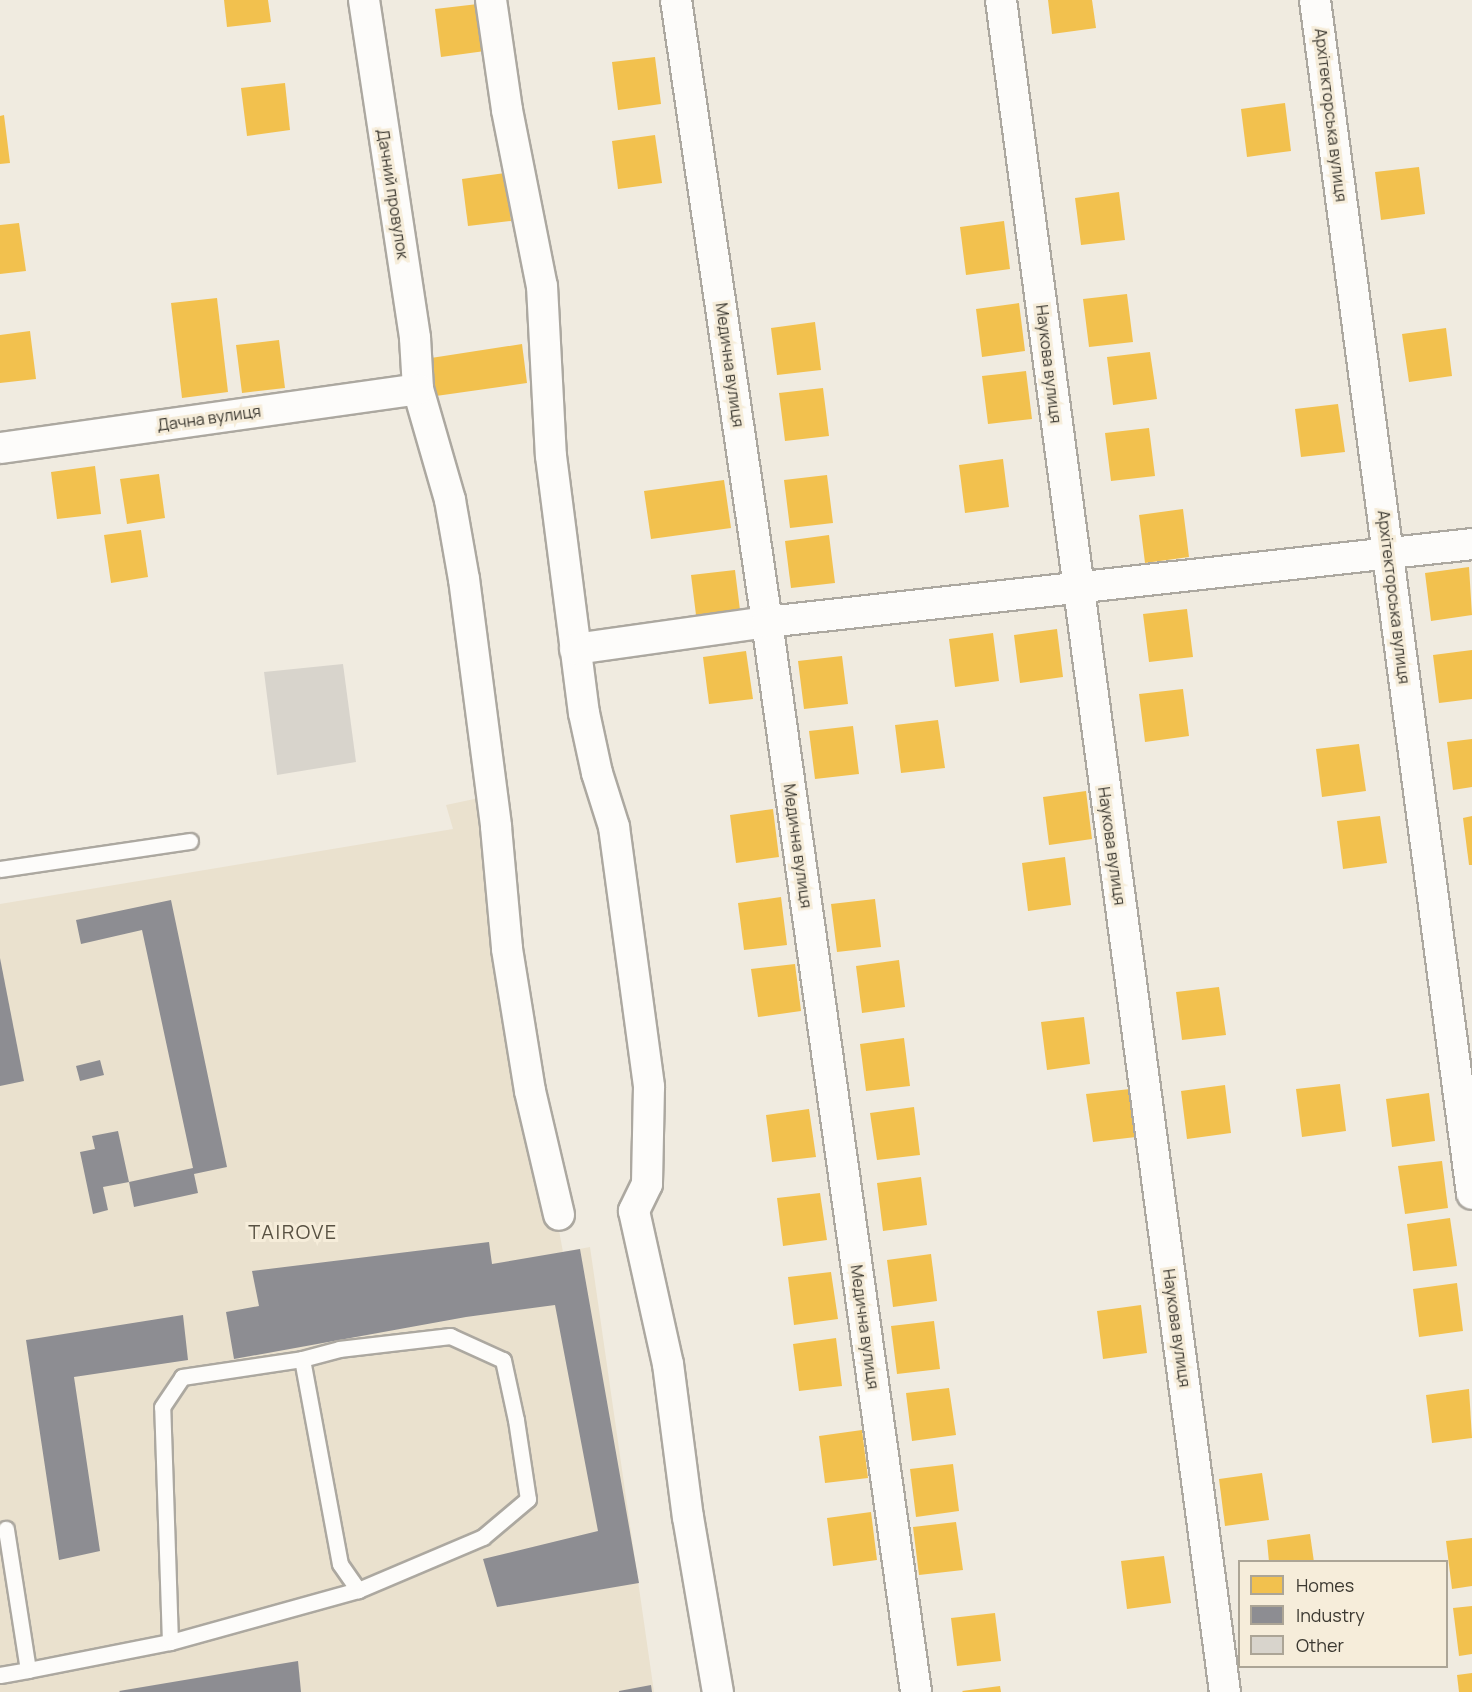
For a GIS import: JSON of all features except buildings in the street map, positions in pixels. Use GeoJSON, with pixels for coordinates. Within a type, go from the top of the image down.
{"type":"FeatureCollection","features":[{"type":"Feature","properties":{"kind":"street","name":"Дачний провулок"},"geometry":{"type":"LineString","coordinates":[[364,0],[415,338],[418,388],[450,500],[464,579],[496,827],[507,949],[530,1092],[560,1215]]}},
{"type":"Feature","properties":{"kind":"street"},"geometry":{"type":"LineString","coordinates":[[491,0],[507,110],[542,286],[551,456],[584,713],[595,763],[614,827],[649,1087],[647,1184],[634,1211],[668,1364],[688,1517],[718,1692]]}},
{"type":"Feature","properties":{"kind":"street","name":"Медична вулиця"},"geometry":{"type":"LineString","coordinates":[[676,0],[767,622],[916,1692]]}},
{"type":"Feature","properties":{"kind":"street","name":"Наукова вулиця"},"geometry":{"type":"LineString","coordinates":[[1001,0],[1225,1692]]}},
{"type":"Feature","properties":{"kind":"street","name":"Архітекторська вулиця"},"geometry":{"type":"LineString","coordinates":[[1315,0],[1472,1194]]}},
{"type":"Feature","properties":{"kind":"street","name":"Дачна вулиця"},"geometry":{"type":"LineString","coordinates":[[0,448],[418,388]]}},
{"type":"Feature","properties":{"kind":"street"},"geometry":{"type":"LineString","coordinates":[[575,649],[767,622],[1472,544]]}},
{"type":"Feature","properties":{"kind":"lane"},"geometry":{"type":"LineString","coordinates":[[0,869],[190,841]]}},
{"type":"Feature","properties":{"kind":"lane"},"geometry":{"type":"LineString","coordinates":[[0,1675],[170,1642],[358,1590],[483,1537],[528,1499],[516,1420],[503,1360],[450,1336],[339,1349],[302,1359],[182,1377],[162,1407],[170,1642]]}},
{"type":"Feature","properties":{"kind":"lane"},"geometry":{"type":"LineString","coordinates":[[302,1359],[340,1564],[358,1590]]}},
{"type":"Feature","properties":{"kind":"lane"},"geometry":{"type":"LineString","coordinates":[[6,1528],[28,1670]]}},
{"type":"Feature","properties":{"kind":"shaded area"},"geometry":{"type":"Polygon","coordinates":[[[479,798],[563,1252],[590,1247],[654,1692],[0,1692],[0,904],[453,829],[446,805],[479,798]]]}},
{"type":"Feature","properties":{"kind":"district","name":"TAIROVE"},"geometry":{"type":"Point","coordinates":[293,1231]}}]}
